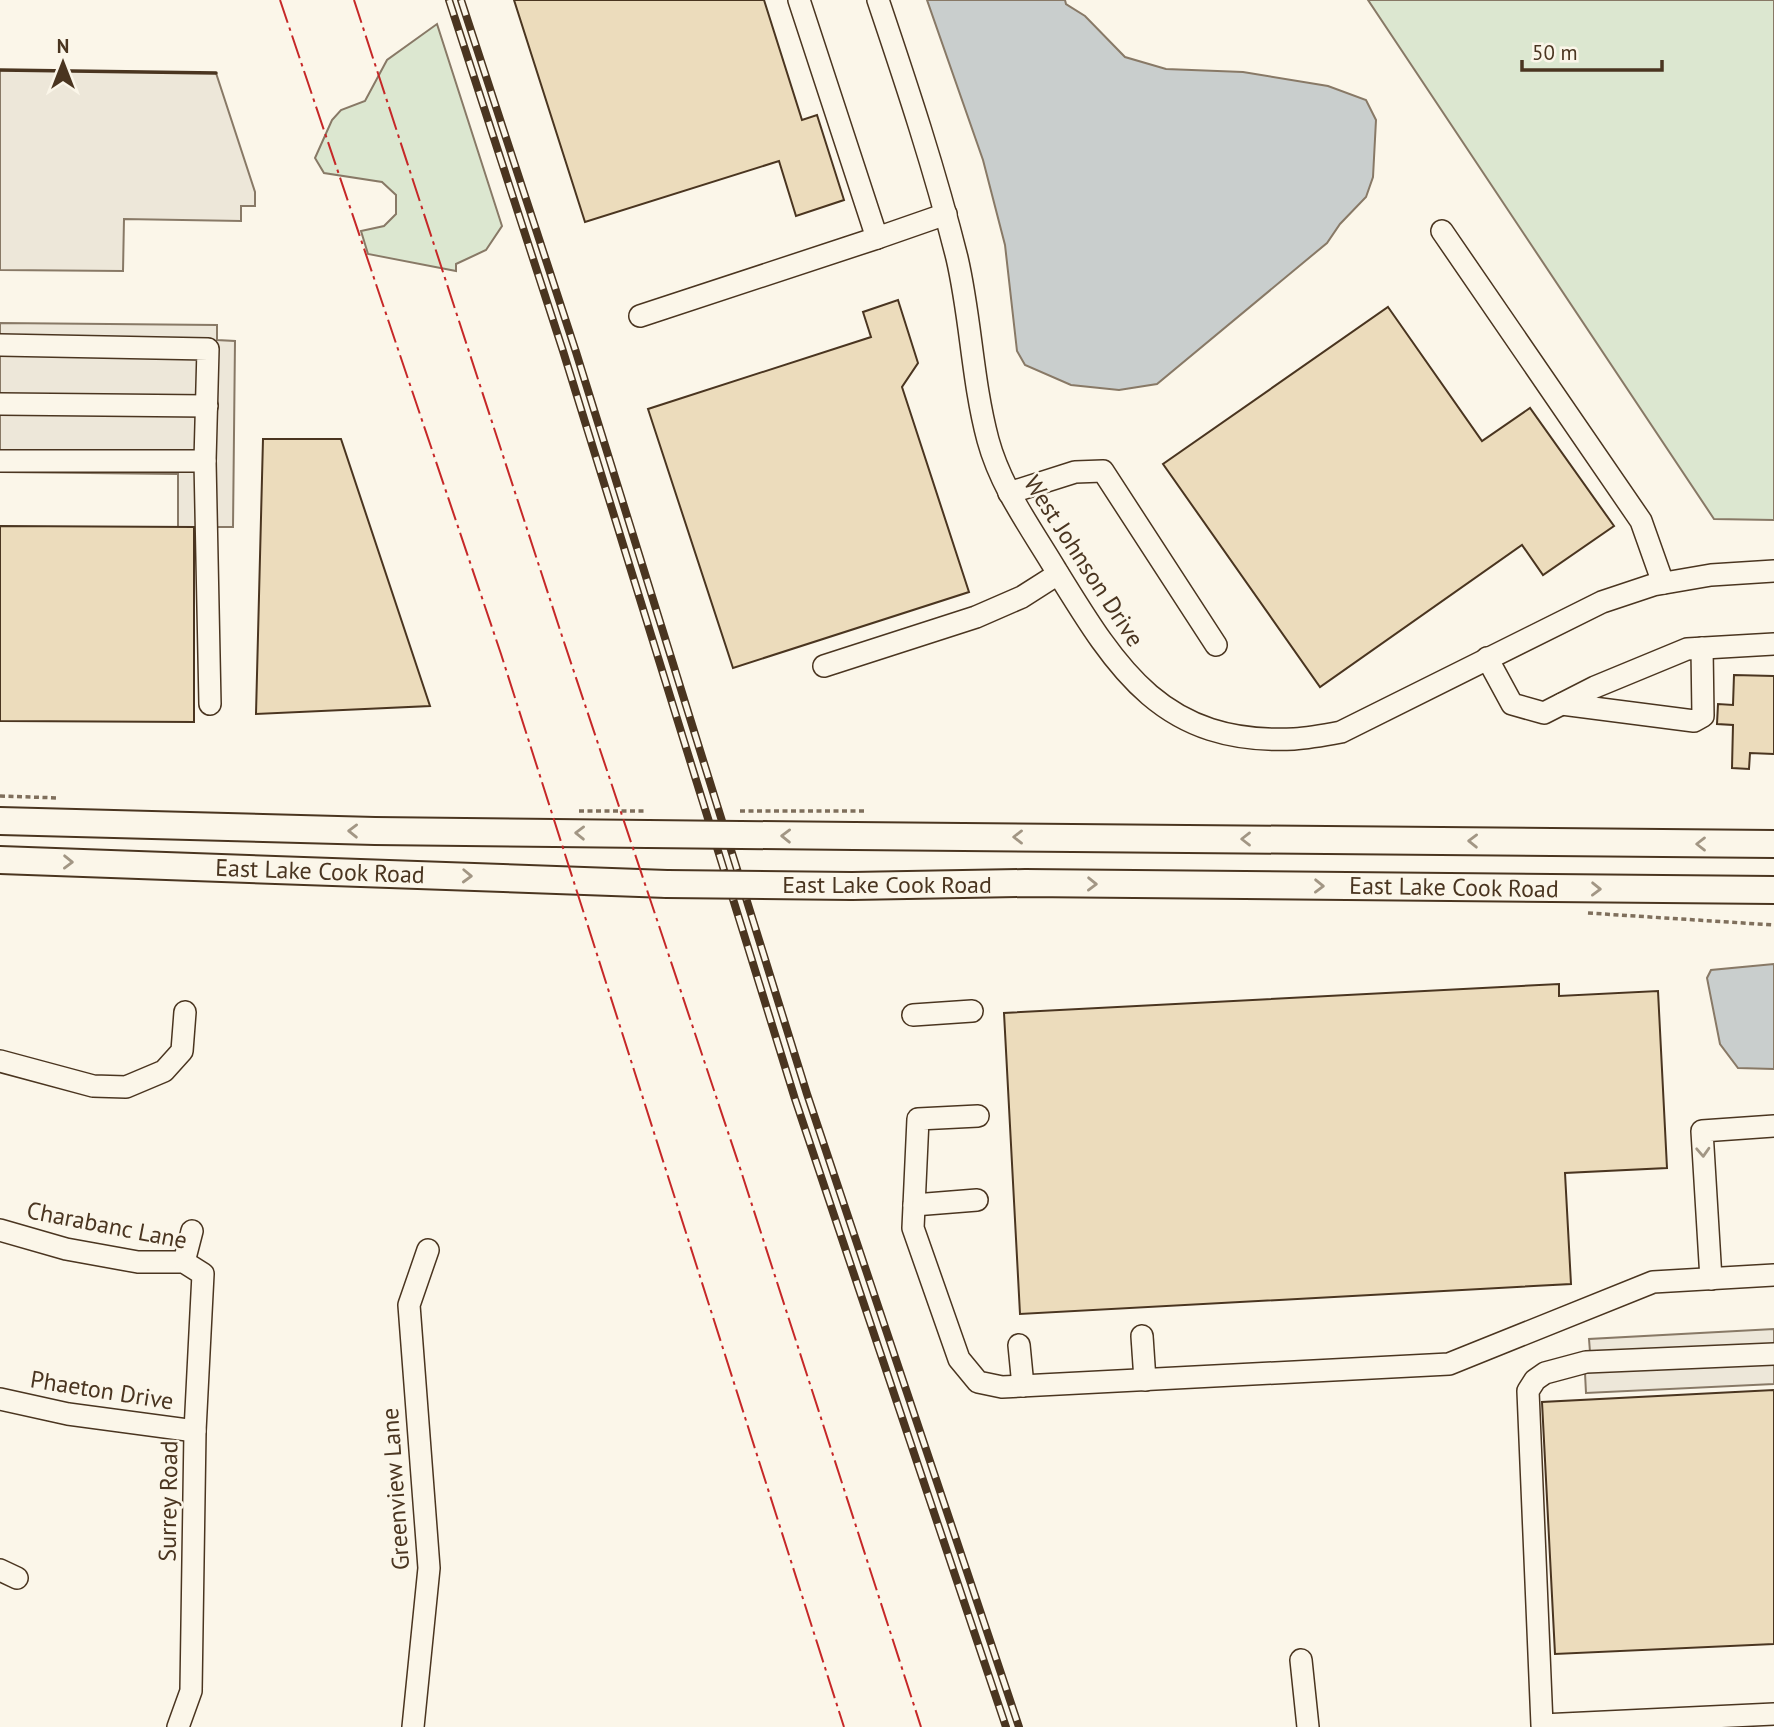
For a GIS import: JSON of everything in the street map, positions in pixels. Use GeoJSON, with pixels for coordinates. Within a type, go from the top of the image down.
{"type":"FeatureCollection","features":[{"type":"Feature","properties":{"kind":"main road","name":"East Lake Cook Road"},"geometry":{"type":"LineString","coordinates":[[0,821],[375,831],[1774,844]]}},
{"type":"Feature","properties":{"kind":"main road","name":"East Lake Cook Road"},"geometry":{"type":"LineString","coordinates":[[0,860],[667,884],[852,886],[1025,883],[1774,890]]}},
{"type":"Feature","properties":{"kind":"street"},"geometry":{"type":"LineString","coordinates":[[799,0],[877,238]]}},
{"type":"Feature","properties":{"kind":"street","name":"West Johnson Drive"},"geometry":{"type":"LineString","coordinates":[[878,0],[939,184],[962,279],[979,404],[988,441],[1003,483],[1095,633],[1129,678],[1160,705],[1189,722],[1224,734],[1251,739],[1295,739],[1341,732],[1602,602],[1663,583],[1711,575],[1774,571]]}},
{"type":"Feature","properties":{"kind":"street"},"geometry":{"type":"LineString","coordinates":[[640,316],[946,214]]}},
{"type":"Feature","properties":{"kind":"street"},"geometry":{"type":"LineString","coordinates":[[1443,231],[1641,521],[1663,583]]}},
{"type":"Feature","properties":{"kind":"street"},"geometry":{"type":"LineString","coordinates":[[0,345],[208,349],[205,461],[211,704]]}},
{"type":"Feature","properties":{"kind":"street"},"geometry":{"type":"LineString","coordinates":[[0,404],[207,406]]}},
{"type":"Feature","properties":{"kind":"street"},"geometry":{"type":"LineString","coordinates":[[0,461],[205,461]]}},
{"type":"Feature","properties":{"kind":"street"},"geometry":{"type":"LineString","coordinates":[[1009,493],[1075,472],[1103,471],[1216,645]]}},
{"type":"Feature","properties":{"kind":"street"},"geometry":{"type":"LineString","coordinates":[[824,666],[976,617],[1022,597],[1058,574]]}},
{"type":"Feature","properties":{"kind":"street"},"geometry":{"type":"LineString","coordinates":[[1486,658],[1512,704],[1545,713],[1595,687],[1687,649],[1774,644]]}},
{"type":"Feature","properties":{"kind":"street"},"geometry":{"type":"LineString","coordinates":[[1562,704],[1694,721],[1703,716],[1702,648]]}},
{"type":"Feature","properties":{"kind":"street"},"geometry":{"type":"LineString","coordinates":[[913,1015],[971,1011]]}},
{"type":"Feature","properties":{"kind":"street"},"geometry":{"type":"LineString","coordinates":[[0,1061],[93,1086],[126,1087],[164,1071],[182,1051],[185,1012]]}},
{"type":"Feature","properties":{"kind":"street"},"geometry":{"type":"LineString","coordinates":[[978,1116],[918,1119],[913,1228],[959,1359],[978,1382],[1002,1387],[1449,1364],[1653,1282],[1774,1275]]}},
{"type":"Feature","properties":{"kind":"street"},"geometry":{"type":"LineString","coordinates":[[1710,1279],[1702,1131],[1774,1126]]}},
{"type":"Feature","properties":{"kind":"street"},"geometry":{"type":"LineString","coordinates":[[914,1205],[977,1200]]}},
{"type":"Feature","properties":{"kind":"street","name":"Charabanc Lane"},"geometry":{"type":"LineString","coordinates":[[0,1230],[66,1249],[126,1260],[184,1262],[203,1274]]}},
{"type":"Feature","properties":{"kind":"street"},"geometry":{"type":"LineString","coordinates":[[184,1262],[192,1231]]}},
{"type":"Feature","properties":{"kind":"street","name":"Greenview Lane"},"geometry":{"type":"LineString","coordinates":[[413,1727],[429,1567],[409,1305],[428,1250]]}},
{"type":"Feature","properties":{"kind":"street","name":"Surrey Road"},"geometry":{"type":"LineString","coordinates":[[178,1727],[191,1691],[195,1431],[203,1274]]}},
{"type":"Feature","properties":{"kind":"street"},"geometry":{"type":"LineString","coordinates":[[1142,1336],[1145,1380]]}},
{"type":"Feature","properties":{"kind":"street"},"geometry":{"type":"LineString","coordinates":[[1019,1345],[1023,1387]]}},
{"type":"Feature","properties":{"kind":"street"},"geometry":{"type":"LineString","coordinates":[[1774,1354],[1586,1362],[1545,1373],[1535,1380],[1528,1391],[1542,1725],[1774,1714]]}},
{"type":"Feature","properties":{"kind":"street","name":"Phaeton Drive"},"geometry":{"type":"LineString","coordinates":[[0,1399],[68,1414],[195,1431]]}},
{"type":"Feature","properties":{"kind":"street"},"geometry":{"type":"LineString","coordinates":[[1301,1660],[1307,1727]]}},
{"type":"Feature","properties":{"kind":"green space"},"geometry":{"type":"Polygon","coordinates":[[[1368,0],[1774,0],[1774,520],[1714,519],[1368,0]]]}},
{"type":"Feature","properties":{"kind":"green space"},"geometry":{"type":"Polygon","coordinates":[[[437,24],[502,226],[486,250],[456,264],[456,271],[368,254],[361,231],[384,226],[396,214],[396,195],[382,182],[324,173],[315,158],[332,120],[341,110],[365,101],[387,60],[437,24]]]}},
{"type":"Feature","properties":{"kind":"shaded area"},"geometry":{"type":"Polygon","coordinates":[[[927,0],[1065,0],[1066,4],[1085,16],[1125,57],[1166,69],[1243,72],[1328,86],[1366,100],[1376,120],[1373,177],[1366,197],[1340,224],[1327,243],[1157,384],[1119,390],[1071,385],[1025,365],[1017,351],[1005,245],[983,160],[927,0]]]}},
{"type":"Feature","properties":{"kind":"shaded area"},"geometry":{"type":"Polygon","coordinates":[[[0,70],[216,73],[255,192],[255,206],[241,206],[241,221],[124,219],[123,271],[0,270],[0,70]]]}},
{"type":"Feature","properties":{"kind":"shaded area"},"geometry":{"type":"Polygon","coordinates":[[[0,323],[217,325],[217,340],[235,341],[233,527],[178,527],[178,474],[0,472],[0,323]]]}},
{"type":"Feature","properties":{"kind":"shaded area"},"geometry":{"type":"Polygon","coordinates":[[[1774,964],[1774,1069],[1738,1068],[1720,1044],[1707,978],[1711,970],[1774,964]]]}},
{"type":"Feature","properties":{"kind":"shaded area"},"geometry":{"type":"Polygon","coordinates":[[[1774,1329],[1774,1384],[1586,1393],[1584,1353],[1590,1352],[1589,1339],[1774,1329]]]}},
{"type":"Feature","properties":{"kind":"building"},"geometry":{"type":"Polygon","coordinates":[[[514,0],[764,0],[802,120],[817,115],[844,200],[796,216],[779,161],[585,222],[514,0]]]}},
{"type":"Feature","properties":{"kind":"building"},"geometry":{"type":"Polygon","coordinates":[[[898,300],[918,363],[902,387],[969,592],[733,668],[648,409],[871,337],[863,312],[898,300]]]}},
{"type":"Feature","properties":{"kind":"building"},"geometry":{"type":"Polygon","coordinates":[[[1388,307],[1482,441],[1530,408],[1614,526],[1543,575],[1522,545],[1320,687],[1163,464],[1388,307]]]}},
{"type":"Feature","properties":{"kind":"building"},"geometry":{"type":"Polygon","coordinates":[[[263,439],[341,439],[430,706],[256,714],[263,439]]]}},
{"type":"Feature","properties":{"kind":"building"},"geometry":{"type":"Polygon","coordinates":[[[0,526],[194,527],[194,722],[0,721],[0,526]]]}},
{"type":"Feature","properties":{"kind":"building"},"geometry":{"type":"Polygon","coordinates":[[[1734,675],[1774,676],[1774,754],[1750,753],[1749,769],[1732,768],[1733,725],[1717,724],[1718,704],[1733,705],[1734,675]]]}},
{"type":"Feature","properties":{"kind":"building"},"geometry":{"type":"Polygon","coordinates":[[[1559,984],[1559,996],[1658,991],[1667,1168],[1565,1173],[1571,1284],[1020,1314],[1004,1013],[1559,984]]]}},
{"type":"Feature","properties":{"kind":"building"},"geometry":{"type":"Polygon","coordinates":[[[1774,1390],[1774,1644],[1555,1654],[1542,1402],[1774,1390]]]}},
{"type":"Feature","properties":{"kind":"railway"},"geometry":{"type":"LineString","coordinates":[[449,0],[563,351],[795,1099],[1006,1727]]}},
{"type":"Feature","properties":{"kind":"railway"},"geometry":{"type":"LineString","coordinates":[[461,0],[576,352],[807,1094],[1019,1727]]}},
{"type":"Feature","properties":{"kind":"wall"},"geometry":{"type":"LineString","coordinates":[[0,70],[216,73]]}},
{"type":"Feature","properties":{"kind":"power"},"geometry":{"type":"LineString","coordinates":[[280,0],[501,654],[844,1727]]}},
{"type":"Feature","properties":{"kind":"power"},"geometry":{"type":"LineString","coordinates":[[354,0],[741,1171],[921,1727]]}}]}
